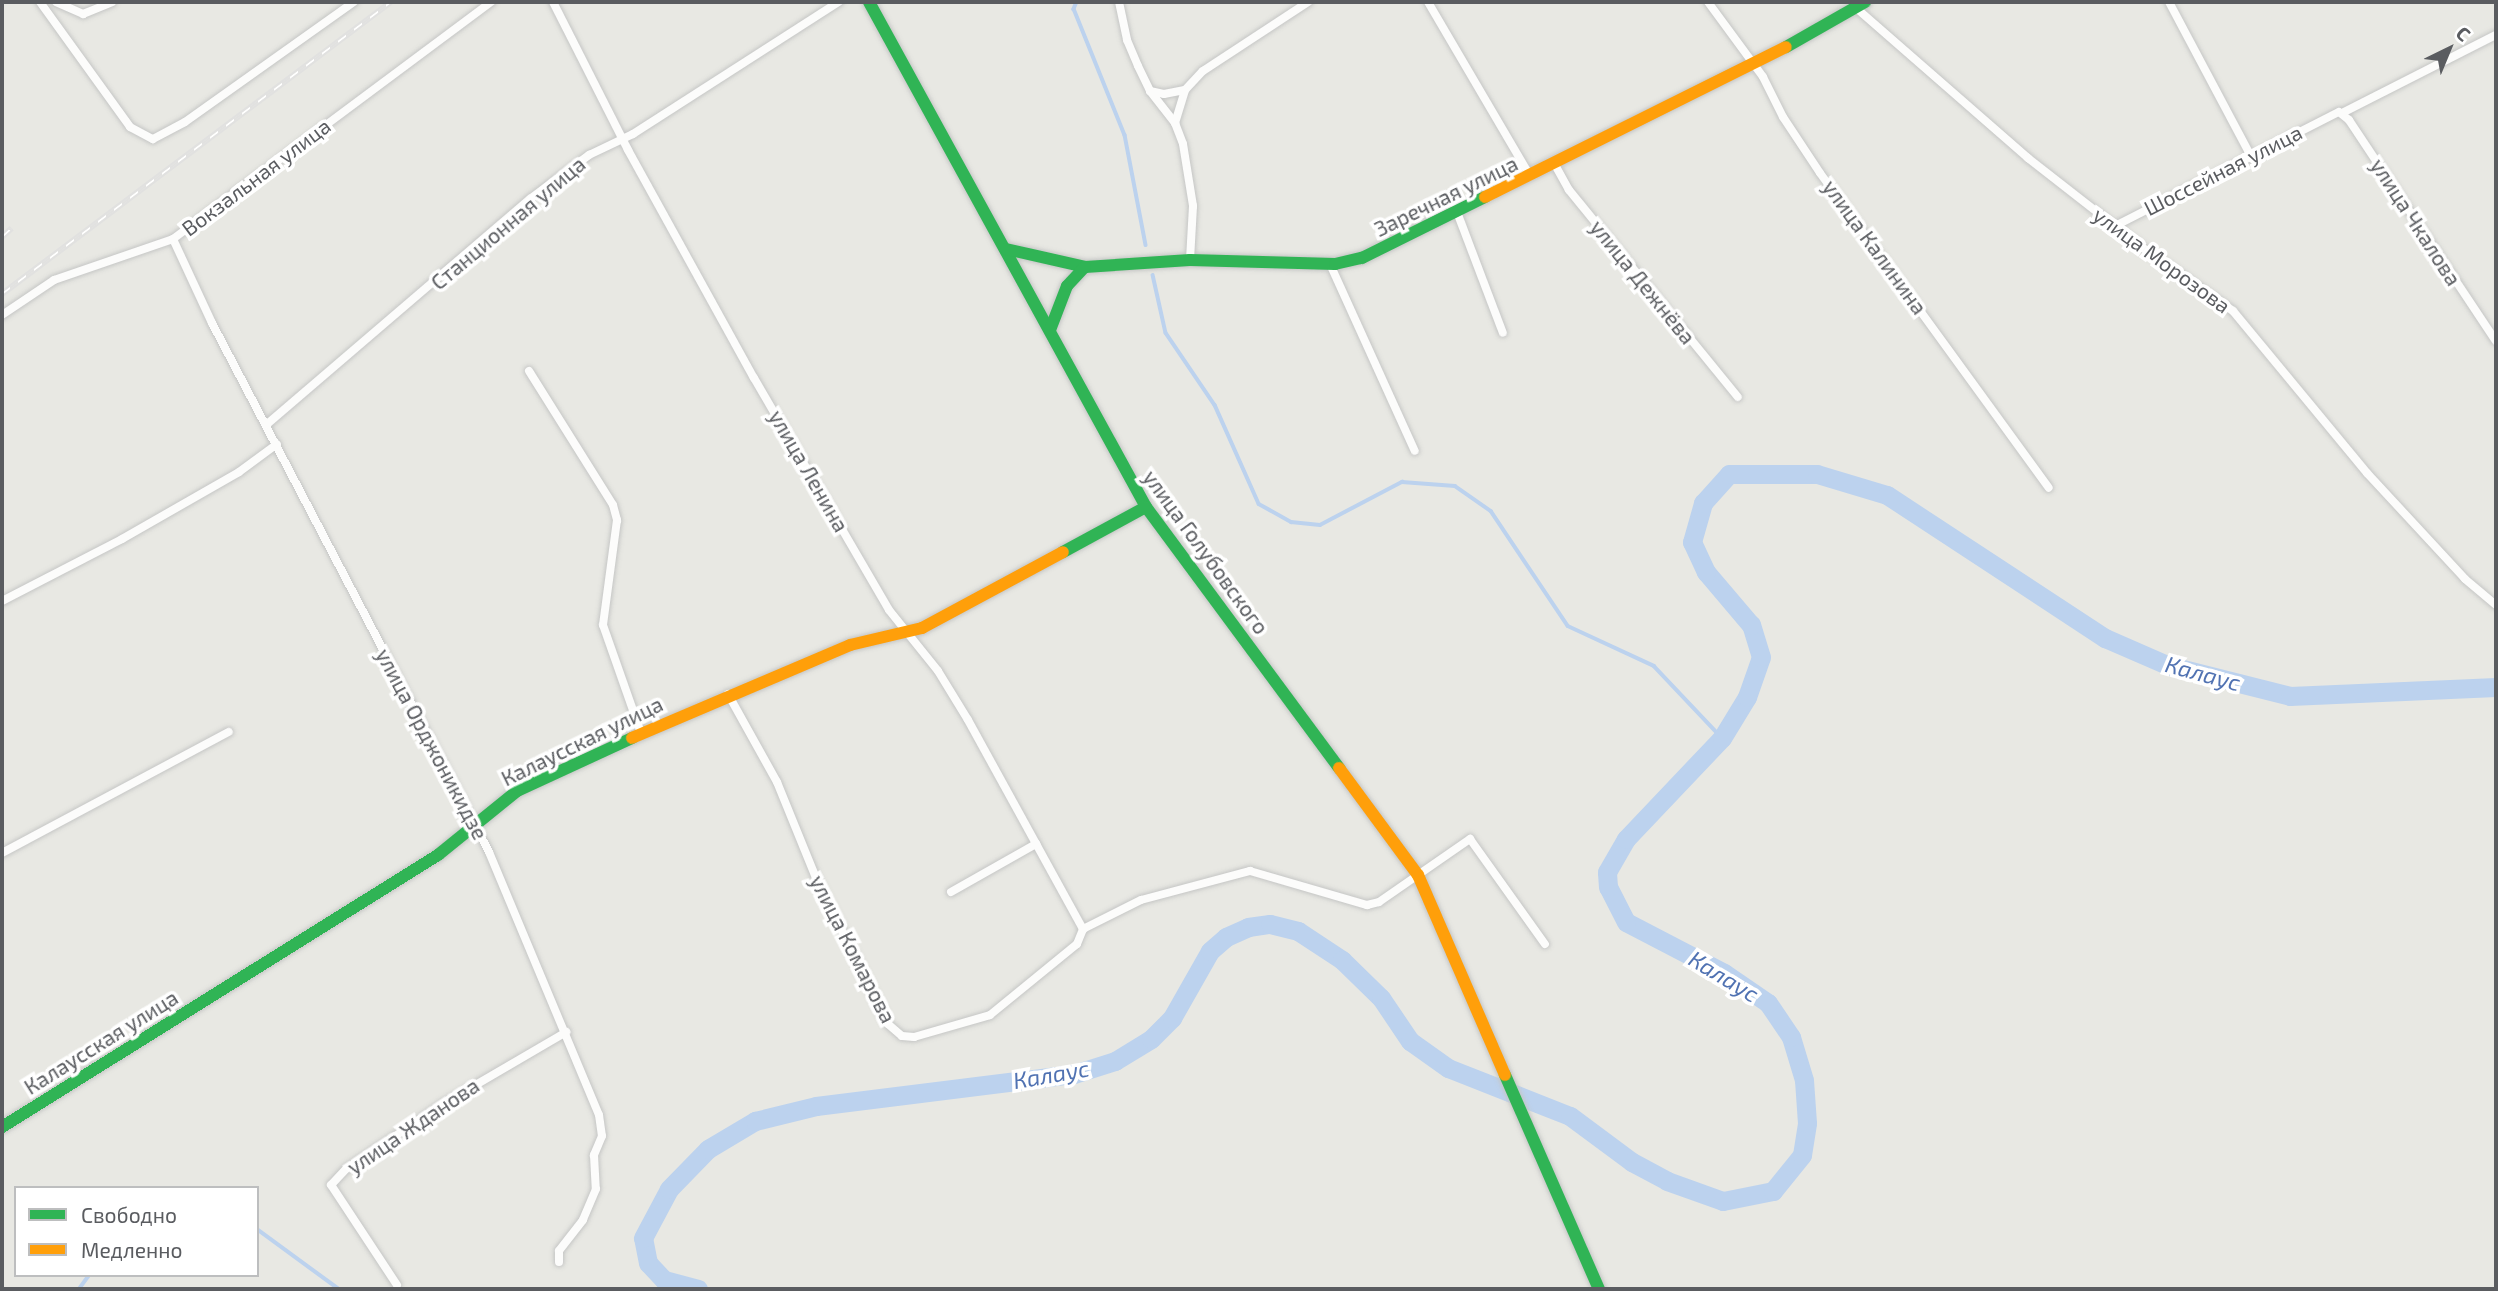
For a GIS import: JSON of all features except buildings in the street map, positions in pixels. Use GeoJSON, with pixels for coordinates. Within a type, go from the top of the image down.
{"type":"FeatureCollection","features":[{"type":"Feature","properties":{"kind":"street"},"geometry":{"type":"LineString","coordinates":[[40,2],[130,127],[153,139],[185,122],[354,2]]}},
{"type":"Feature","properties":{"kind":"street"},"geometry":{"type":"LineString","coordinates":[[55,2],[83,14],[112,2]]}},
{"type":"Feature","properties":{"kind":"street","name":"Вокзальная улица"},"geometry":{"type":"LineString","coordinates":[[2,315],[54,280],[173,239],[491,2]]}},
{"type":"Feature","properties":{"kind":"street","name":"улица Ленина"},"geometry":{"type":"LineString","coordinates":[[553,2],[623,139],[754,377],[905,632],[938,671],[1083,929]]}},
{"type":"Feature","properties":{"kind":"street","name":"Станционная улица"},"geometry":{"type":"LineString","coordinates":[[266,425],[530,199],[589,155],[623,139],[839,2]]}},
{"type":"Feature","properties":{"kind":"street","name":"улица Голубовского"},"geometry":{"type":"LineString","coordinates":[[869,2],[1146,507],[1418,875],[1599,1289]]}},
{"type":"Feature","properties":{"kind":"street"},"geometry":{"type":"LineString","coordinates":[[1119,2],[1127,40],[1150,91],[1175,123],[1194,206],[1190,260]]}},
{"type":"Feature","properties":{"kind":"street"},"geometry":{"type":"LineString","coordinates":[[1150,91],[1173,94],[1185,90],[1210,65],[1308,2]]}},
{"type":"Feature","properties":{"kind":"street"},"geometry":{"type":"LineString","coordinates":[[1428,2],[1530,176]]}},
{"type":"Feature","properties":{"kind":"street","name":"улица Калинина"},"geometry":{"type":"LineString","coordinates":[[1708,2],[1753,65],[1820,173],[2049,488]]}},
{"type":"Feature","properties":{"kind":"street"},"geometry":{"type":"LineString","coordinates":[[2169,2],[2252,158]]}},
{"type":"Feature","properties":{"kind":"street","name":"Заречная улица"},"geometry":{"type":"LineString","coordinates":[[1006,249],[1085,267],[1190,260],[1330,264],[1362,258],[1753,65],[1860,4]]}},
{"type":"Feature","properties":{"kind":"street","name":"улица Морозова"},"geometry":{"type":"LineString","coordinates":[[1860,4],[1938,82],[2115,226],[2234,311],[2367,473],[2465,579],[2495,603]]}},
{"type":"Feature","properties":{"kind":"street"},"geometry":{"type":"LineString","coordinates":[[2342,113],[2496,35]]}},
{"type":"Feature","properties":{"kind":"street"},"geometry":{"type":"LineString","coordinates":[[1175,123],[1185,90]]}},
{"type":"Feature","properties":{"kind":"street","name":"Шоссейная улица"},"geometry":{"type":"LineString","coordinates":[[2115,226],[2252,158],[2331,113],[2342,113]]}},
{"type":"Feature","properties":{"kind":"street","name":"улица Чкалова"},"geometry":{"type":"LineString","coordinates":[[2342,113],[2496,341]]}},
{"type":"Feature","properties":{"kind":"street","name":"улица Дежнёва"},"geometry":{"type":"LineString","coordinates":[[1553,163],[1569,190],[1738,397]]}},
{"type":"Feature","properties":{"kind":"street"},"geometry":{"type":"LineString","coordinates":[[1457,212],[1503,333]]}},
{"type":"Feature","properties":{"kind":"street","name":"улица Орджоникидзе"},"geometry":{"type":"LineString","coordinates":[[173,239],[266,425],[475,824],[566,1032],[602,1125],[602,1136],[594,1155],[596,1189],[591,1205],[559,1251],[559,1262]]}},
{"type":"Feature","properties":{"kind":"street"},"geometry":{"type":"LineString","coordinates":[[1330,264],[1415,451]]}},
{"type":"Feature","properties":{"kind":"street"},"geometry":{"type":"LineString","coordinates":[[1050,330],[1067,286],[1085,267]]}},
{"type":"Feature","properties":{"kind":"street"},"geometry":{"type":"LineString","coordinates":[[529,371],[613,505],[617,520],[603,625],[641,733]]}},
{"type":"Feature","properties":{"kind":"street"},"geometry":{"type":"LineString","coordinates":[[2,601],[134,533],[277,444]]}},
{"type":"Feature","properties":{"kind":"street","name":"Калаусская улица"},"geometry":{"type":"LineString","coordinates":[[2,1126],[438,855],[517,791],[728,694],[850,645],[937,621],[1146,507]]}},
{"type":"Feature","properties":{"kind":"street","name":"улица Комарова"},"geometry":{"type":"LineString","coordinates":[[728,694],[777,782],[816,878],[895,1031],[914,1037],[990,1015],[1077,944],[1083,929],[1141,900],[1250,870],[1367,905],[1418,875],[1469,839],[1545,944]]}},
{"type":"Feature","properties":{"kind":"street"},"geometry":{"type":"LineString","coordinates":[[2,853],[229,732]]}},
{"type":"Feature","properties":{"kind":"street"},"geometry":{"type":"LineString","coordinates":[[951,892],[1036,844]]}},
{"type":"Feature","properties":{"kind":"street","name":"улица Жданова"},"geometry":{"type":"LineString","coordinates":[[397,1285],[331,1185],[346,1169],[443,1104],[566,1032]]}},
{"type":"Feature","properties":{"kind":"waterway"},"geometry":{"type":"LineString","coordinates":[[1077,2],[1074,9],[1125,135],[1146,245]]}},
{"type":"Feature","properties":{"kind":"waterway"},"geometry":{"type":"LineString","coordinates":[[1153,275],[1166,333],[1215,405],[1259,504],[1291,522],[1320,525],[1402,482],[1455,486],[1491,511],[1568,626],[1654,666],[1722,738]]}},
{"type":"Feature","properties":{"kind":"waterway","name":"Калаус"},"geometry":{"type":"LineString","coordinates":[[698,1289],[664,1280],[648,1263],[643,1238],[669,1189],[708,1149],[755,1121],[816,1106],[1074,1074],[1115,1061],[1151,1039],[1172,1018],[1210,951],[1226,937],[1248,927],[1270,924],[1298,931],[1342,960],[1381,998],[1410,1041],[1448,1068],[1570,1116],[1632,1162],[1667,1181],[1723,1201],[1773,1191],[1802,1155],[1807,1123],[1804,1080],[1791,1037],[1768,1003],[1724,973],[1626,922],[1608,887],[1607,872],[1626,839],[1722,738],[1747,697],[1761,657],[1751,625],[1706,572],[1692,542],[1703,503],[1729,474],[1817,474],[1887,495],[2105,638],[2167,665],[2290,696],[2496,687]]}},
{"type":"Feature","properties":{"kind":"waterway"},"geometry":{"type":"LineString","coordinates":[[259,1230],[339,1289]]}},
{"type":"Feature","properties":{"kind":"waterway"},"geometry":{"type":"LineString","coordinates":[[79,1289],[88,1277]]}},
{"type":"Feature","properties":{"kind":"railway"},"geometry":{"type":"LineString","coordinates":[[2,294],[391,2]]}},
{"type":"Feature","properties":{"kind":"railway"},"geometry":{"type":"LineString","coordinates":[[2,237],[12,228]]}},
{"type":"Feature","properties":{"kind":"traffic: fast"},"geometry":{"type":"LineString","coordinates":[[869,2],[1146,507],[1339,768]]}},
{"type":"Feature","properties":{"kind":"traffic: fast"},"geometry":{"type":"LineString","coordinates":[[1786,47],[1865,2]]}},
{"type":"Feature","properties":{"kind":"traffic: fast"},"geometry":{"type":"LineString","coordinates":[[1006,249],[1085,267],[1190,260],[1335,264],[1362,258],[1485,197]]}},
{"type":"Feature","properties":{"kind":"traffic: fast"},"geometry":{"type":"LineString","coordinates":[[1050,330],[1067,286],[1085,267]]}},
{"type":"Feature","properties":{"kind":"traffic: fast"},"geometry":{"type":"LineString","coordinates":[[1063,552],[1146,507]]}},
{"type":"Feature","properties":{"kind":"traffic: fast"},"geometry":{"type":"LineString","coordinates":[[2,1127],[438,855],[517,791],[632,738]]}},
{"type":"Feature","properties":{"kind":"traffic: fast"},"geometry":{"type":"LineString","coordinates":[[1505,1075],[1599,1289]]}},
{"type":"Feature","properties":{"kind":"traffic: slow"},"geometry":{"type":"LineString","coordinates":[[1485,197],[1786,47]]}},
{"type":"Feature","properties":{"kind":"traffic: slow"},"geometry":{"type":"LineString","coordinates":[[632,738],[850,645],[922,628],[1063,552]]}},
{"type":"Feature","properties":{"kind":"traffic: slow"},"geometry":{"type":"LineString","coordinates":[[1339,768],[1418,875],[1505,1075]]}}]}
